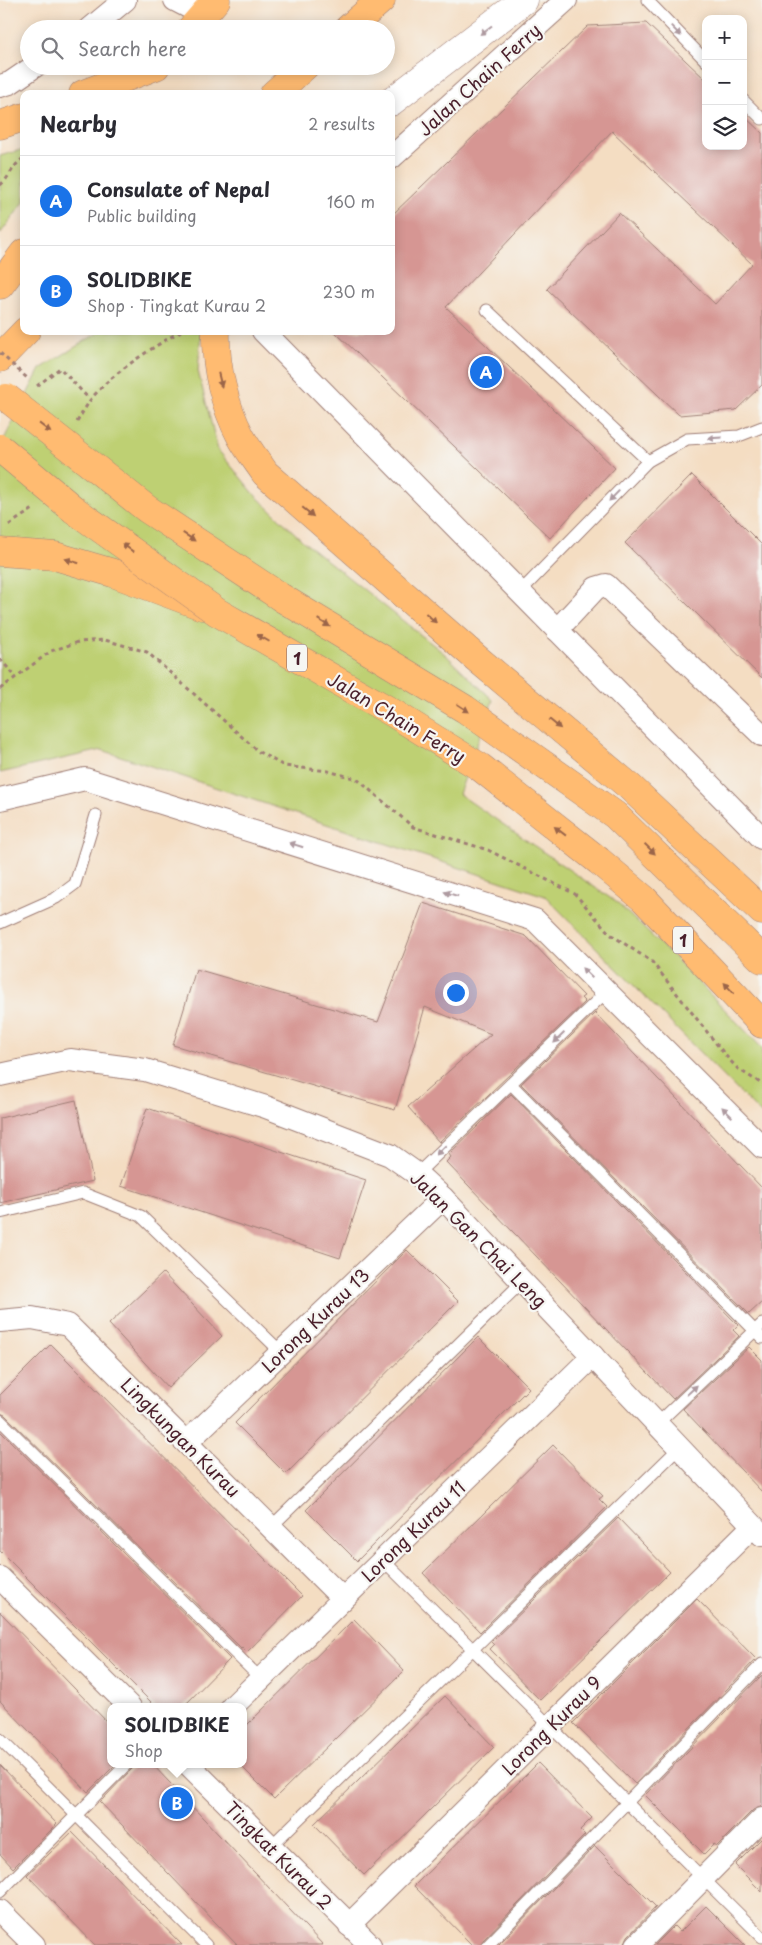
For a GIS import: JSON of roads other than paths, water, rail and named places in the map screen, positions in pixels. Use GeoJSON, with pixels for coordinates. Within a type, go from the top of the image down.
{"type":"FeatureCollection","features":[{"type":"Feature","properties":{"kind":"highway"},"geometry":{"type":"LineString","coordinates":[[358,20],[380,0]]}},
{"type":"Feature","properties":{"kind":"highway"},"geometry":{"type":"LineString","coordinates":[[93,90],[133,75]]}},
{"type":"Feature","properties":{"kind":"highway"},"geometry":{"type":"LineString","coordinates":[[145,90],[156,75]]}},
{"type":"Feature","properties":{"kind":"highway"},"geometry":{"type":"LineString","coordinates":[[278,90],[295,75]]}},
{"type":"Feature","properties":{"kind":"highway"},"geometry":{"type":"LineString","coordinates":[[0,125],[20,118]]}},
{"type":"Feature","properties":{"kind":"highway"},"geometry":{"type":"LineString","coordinates":[[0,285],[20,258]]}},
{"type":"Feature","properties":{"kind":"highway"},"geometry":{"type":"LineString","coordinates":[[0,358],[22,335]]}},
{"type":"Feature","properties":{"kind":"highway"},"geometry":{"type":"LineString","coordinates":[[216,335],[219,377],[229,408],[241,437],[265,473],[475,657],[630,787],[762,912]]}},
{"type":"Feature","properties":{"kind":"highway","name":"1"},"geometry":{"type":"LineString","coordinates":[[2,399],[147,509],[282,598],[465,709],[615,815],[762,959]]}},
{"type":"Feature","properties":{"kind":"highway","name":"Jalan Chain Ferry"},"geometry":{"type":"LineString","coordinates":[[0,448],[74,509],[217,612],[393,712],[480,767],[644,898],[762,1024]]}},
{"type":"Feature","properties":{"kind":"highway"},"geometry":{"type":"LineString","coordinates":[[0,552],[55,556],[114,573],[217,612]]}},
{"type":"Feature","properties":{"kind":"street"},"geometry":{"type":"LineString","coordinates":[[101,20],[125,0]]}},
{"type":"Feature","properties":{"kind":"street"},"geometry":{"type":"LineString","coordinates":[[175,0],[203,14]]}},
{"type":"Feature","properties":{"kind":"street"},"geometry":{"type":"LineString","coordinates":[[395,99],[524,0]]}},
{"type":"Feature","properties":{"kind":"street","name":"Jalan Chain Ferry"},"geometry":{"type":"LineString","coordinates":[[395,154],[566,0]]}},
{"type":"Feature","properties":{"kind":"street"},"geometry":{"type":"LineString","coordinates":[[0,86],[10,83],[22,75]]}},
{"type":"Feature","properties":{"kind":"street"},"geometry":{"type":"LineString","coordinates":[[268,335],[762,838]]}},
{"type":"Feature","properties":{"kind":"street"},"geometry":{"type":"LineString","coordinates":[[557,630],[596,588],[606,584],[762,735]]}},
{"type":"Feature","properties":{"kind":"street"},"geometry":{"type":"LineString","coordinates":[[0,799],[85,779],[535,920],[762,1147]]}},
{"type":"Feature","properties":{"kind":"street","name":"Jalan Gan Chai Leng"},"geometry":{"type":"LineString","coordinates":[[0,1075],[70,1060],[145,1070],[266,1106],[390,1156],[417,1174],[443,1198],[758,1530]]}},
{"type":"Feature","properties":{"kind":"street","name":"Lorong Kurau 13"},"geometry":{"type":"LineString","coordinates":[[187,1442],[443,1198]]}},
{"type":"Feature","properties":{"kind":"street","name":"Lingkungan Kurau"},"geometry":{"type":"LineString","coordinates":[[0,1321],[32,1318],[68,1325],[343,1599]]}},
{"type":"Feature","properties":{"kind":"street","name":"Lorong Kurau 11"},"geometry":{"type":"LineString","coordinates":[[236,1703],[593,1356]]}},
{"type":"Feature","properties":{"kind":"street","name":"Lorong Kurau 9"},"geometry":{"type":"LineString","coordinates":[[349,1925],[550,1726],[758,1530]]}},
{"type":"Feature","properties":{"kind":"street"},"geometry":{"type":"LineString","coordinates":[[0,1578],[126,1703]]}},
{"type":"Feature","properties":{"kind":"street","name":"Tingkat Kurau 2"},"geometry":{"type":"LineString","coordinates":[[192,1768],[370,1945]]}},
{"type":"Feature","properties":{"kind":"street"},"geometry":{"type":"LineString","coordinates":[[637,1945],[762,1818]]}},
{"type":"Feature","properties":{"kind":"street"},"geometry":{"type":"LineString","coordinates":[[0,1911],[34,1945]]}},
{"type":"Feature","properties":{"kind":"lane"},"geometry":{"type":"LineString","coordinates":[[646,0],[705,60]]}},
{"type":"Feature","properties":{"kind":"lane"},"geometry":{"type":"LineString","coordinates":[[747,104],[762,119]]}},
{"type":"Feature","properties":{"kind":"lane"},"geometry":{"type":"LineString","coordinates":[[487,310],[648,461]]}},
{"type":"Feature","properties":{"kind":"lane"},"geometry":{"type":"LineString","coordinates":[[520,592],[648,461],[687,439],[740,436],[762,427]]}},
{"type":"Feature","properties":{"kind":"lane"},"geometry":{"type":"LineString","coordinates":[[0,923],[56,898],[75,884],[96,815]]}},
{"type":"Feature","properties":{"kind":"lane"},"geometry":{"type":"LineString","coordinates":[[417,1174],[606,992]]}},
{"type":"Feature","properties":{"kind":"lane"},"geometry":{"type":"LineString","coordinates":[[511,1084],[760,1331],[657,1424]]}},
{"type":"Feature","properties":{"kind":"lane"},"geometry":{"type":"LineString","coordinates":[[0,1213],[83,1193],[142,1216],[281,1352]]}},
{"type":"Feature","properties":{"kind":"lane"},"geometry":{"type":"LineString","coordinates":[[271,1526],[522,1282]]}},
{"type":"Feature","properties":{"kind":"lane"},"geometry":{"type":"LineString","coordinates":[[0,1420],[261,1679]]}},
{"type":"Feature","properties":{"kind":"lane"},"geometry":{"type":"LineString","coordinates":[[270,1847],[679,1448]]}},
{"type":"Feature","properties":{"kind":"lane"},"geometry":{"type":"LineString","coordinates":[[383,1560],[762,1938]]}},
{"type":"Feature","properties":{"kind":"lane"},"geometry":{"type":"LineString","coordinates":[[488,1945],[762,1664]]}},
{"type":"Feature","properties":{"kind":"lane"},"geometry":{"type":"LineString","coordinates":[[0,1740],[206,1945]]}},
{"type":"Feature","properties":{"kind":"lane"},"geometry":{"type":"LineString","coordinates":[[0,1892],[124,1768]]}},
{"type":"Feature","properties":{"kind":"place","name":"Consulate of Nepal"},"geometry":{"type":"Point","coordinates":[486,372]}},
{"type":"Feature","properties":{"kind":"place","name":"SOLIDBIKE"},"geometry":{"type":"Point","coordinates":[177,1803]}}]}
